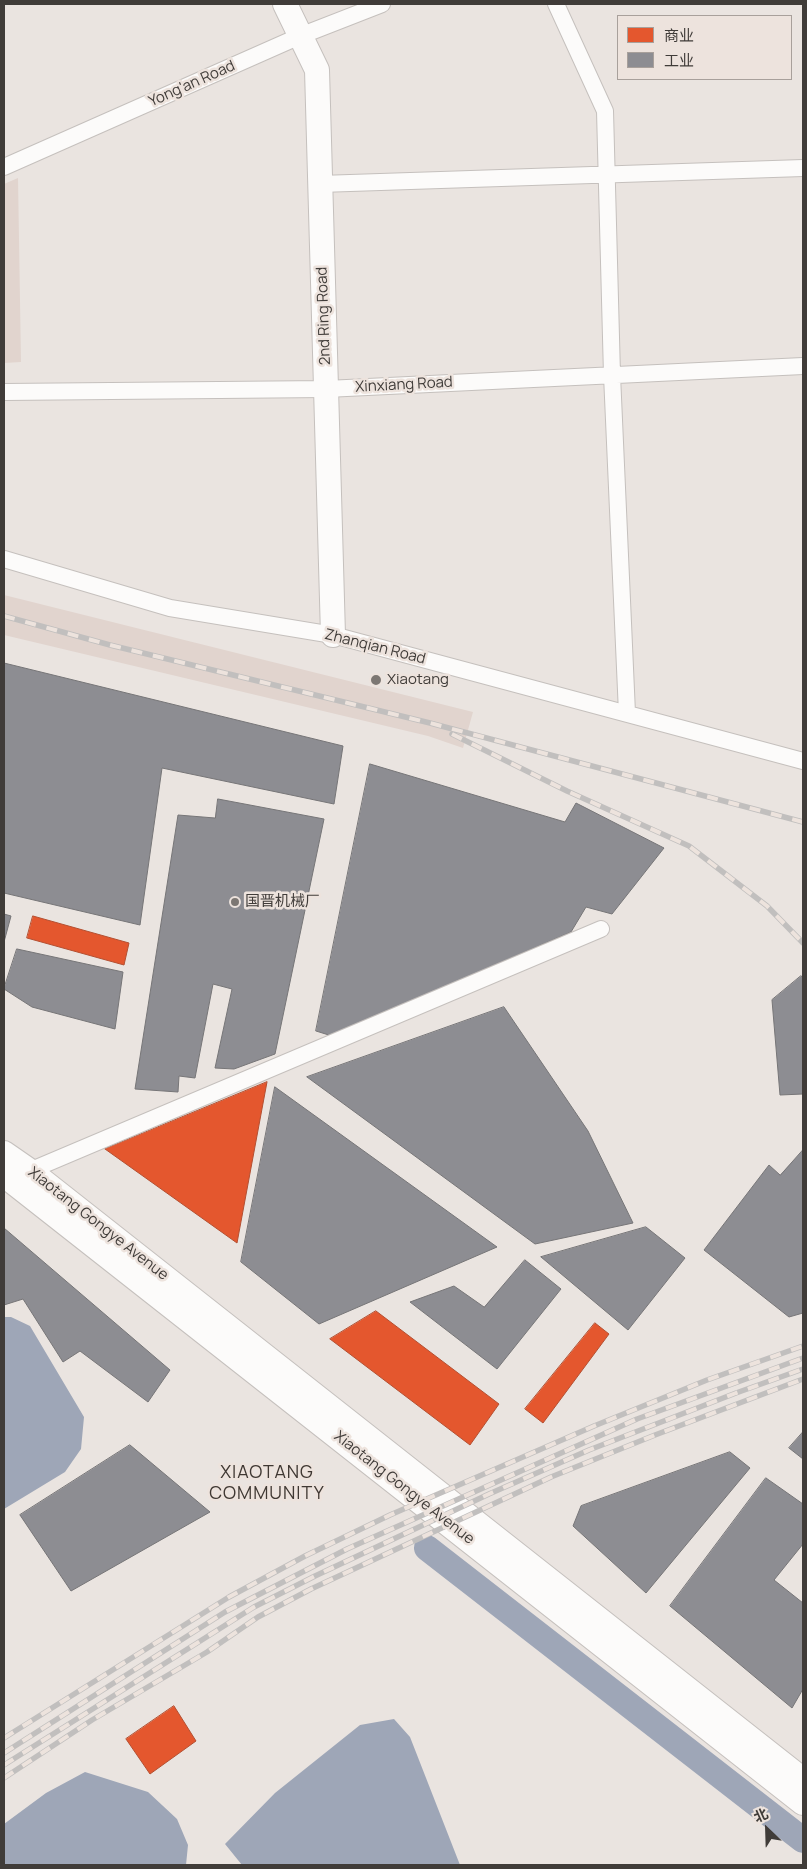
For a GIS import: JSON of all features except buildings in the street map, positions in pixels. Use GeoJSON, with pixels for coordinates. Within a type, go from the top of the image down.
{"type":"FeatureCollection","features":[{"type":"Feature","properties":{"kind":"main road","name":"2nd Ring Road"},"geometry":{"type":"LineString","coordinates":[[285,4],[317,70],[334,635]]}},
{"type":"Feature","properties":{"kind":"main road","name":"Xiaotang Gongye Avenue"},"geometry":{"type":"LineString","coordinates":[[4,1153],[12,1176],[803,1803]]}},
{"type":"Feature","properties":{"kind":"main road","name":"Xiaotang Gongye Avenue"},"geometry":{"type":"LineString","coordinates":[[12,1176],[803,1780]]}},
{"type":"Feature","properties":{"kind":"street","name":"Yong'an Road"},"geometry":{"type":"LineString","coordinates":[[4,167],[300,36],[382,4]]}},
{"type":"Feature","properties":{"kind":"street"},"geometry":{"type":"LineString","coordinates":[[556,4],[605,111],[612,375],[626,713]]}},
{"type":"Feature","properties":{"kind":"street"},"geometry":{"type":"LineString","coordinates":[[320,184],[803,168]]}},
{"type":"Feature","properties":{"kind":"street","name":"Xinxiang Road"},"geometry":{"type":"LineString","coordinates":[[4,392],[326,389],[803,366]]}},
{"type":"Feature","properties":{"kind":"street","name":"Zhanqian Road"},"geometry":{"type":"LineString","coordinates":[[4,559],[170,608],[334,635],[803,761]]}},
{"type":"Feature","properties":{"kind":"street"},"geometry":{"type":"LineString","coordinates":[[12,1176],[601,929]]}},
{"type":"Feature","properties":{"kind":"shaded area"},"geometry":{"type":"Polygon","coordinates":[[[18,178],[21,362],[4,363],[4,184],[18,178]]]}},
{"type":"Feature","properties":{"kind":"shaded area"},"geometry":{"type":"Polygon","coordinates":[[[4,595],[473,712],[463,748],[428,736],[4,635],[4,595]]]}},
{"type":"Feature","properties":{"kind":"water"},"geometry":{"type":"Polygon","coordinates":[[[4,1317],[11,1317],[30,1326],[84,1417],[81,1449],[65,1472],[4,1509],[4,1317]]]}},
{"type":"Feature","properties":{"kind":"water"},"geometry":{"type":"Polygon","coordinates":[[[394,1719],[410,1737],[460,1865],[242,1865],[225,1844],[275,1793],[360,1725],[394,1719]]]}},
{"type":"Feature","properties":{"kind":"water"},"geometry":{"type":"Polygon","coordinates":[[[85,1772],[148,1792],[177,1819],[188,1845],[186,1865],[4,1865],[4,1824],[46,1793],[85,1772]]]}},
{"type":"Feature","properties":{"kind":"waterway"},"geometry":{"type":"LineString","coordinates":[[427,1548],[803,1840]]}},
{"type":"Feature","properties":{"kind":"railway"},"geometry":{"type":"LineString","coordinates":[[4,616],[110,645],[430,723],[803,822]]}},
{"type":"Feature","properties":{"kind":"railway"},"geometry":{"type":"LineString","coordinates":[[452,734],[567,791],[689,846],[767,906],[803,943]]}},
{"type":"Feature","properties":{"kind":"railway"},"geometry":{"type":"LineString","coordinates":[[4,1738],[229,1597],[305,1556],[390,1515],[594,1426],[707,1380],[803,1346]]}},
{"type":"Feature","properties":{"kind":"railway"},"geometry":{"type":"LineString","coordinates":[[4,1753],[225,1612],[347,1549],[637,1419],[803,1358]]}},
{"type":"Feature","properties":{"kind":"railway"},"geometry":{"type":"LineString","coordinates":[[4,1765],[254,1607],[315,1576],[489,1494],[589,1450],[803,1369]]}},
{"type":"Feature","properties":{"kind":"railway"},"geometry":{"type":"LineString","coordinates":[[4,1778],[92,1720],[207,1652],[258,1617],[311,1589],[551,1477],[803,1379]]}},
{"type":"Feature","properties":{"kind":"place","name":"Xiaotang"},"geometry":{"type":"Point","coordinates":[376,680]}},
{"type":"Feature","properties":{"kind":"place","name":"国晋机械厂"},"geometry":{"type":"Point","coordinates":[235,902]}},
{"type":"Feature","properties":{"kind":"district","name":"XIAOTANG COMMUNITY"},"geometry":{"type":"Point","coordinates":[267,1484]}}]}
